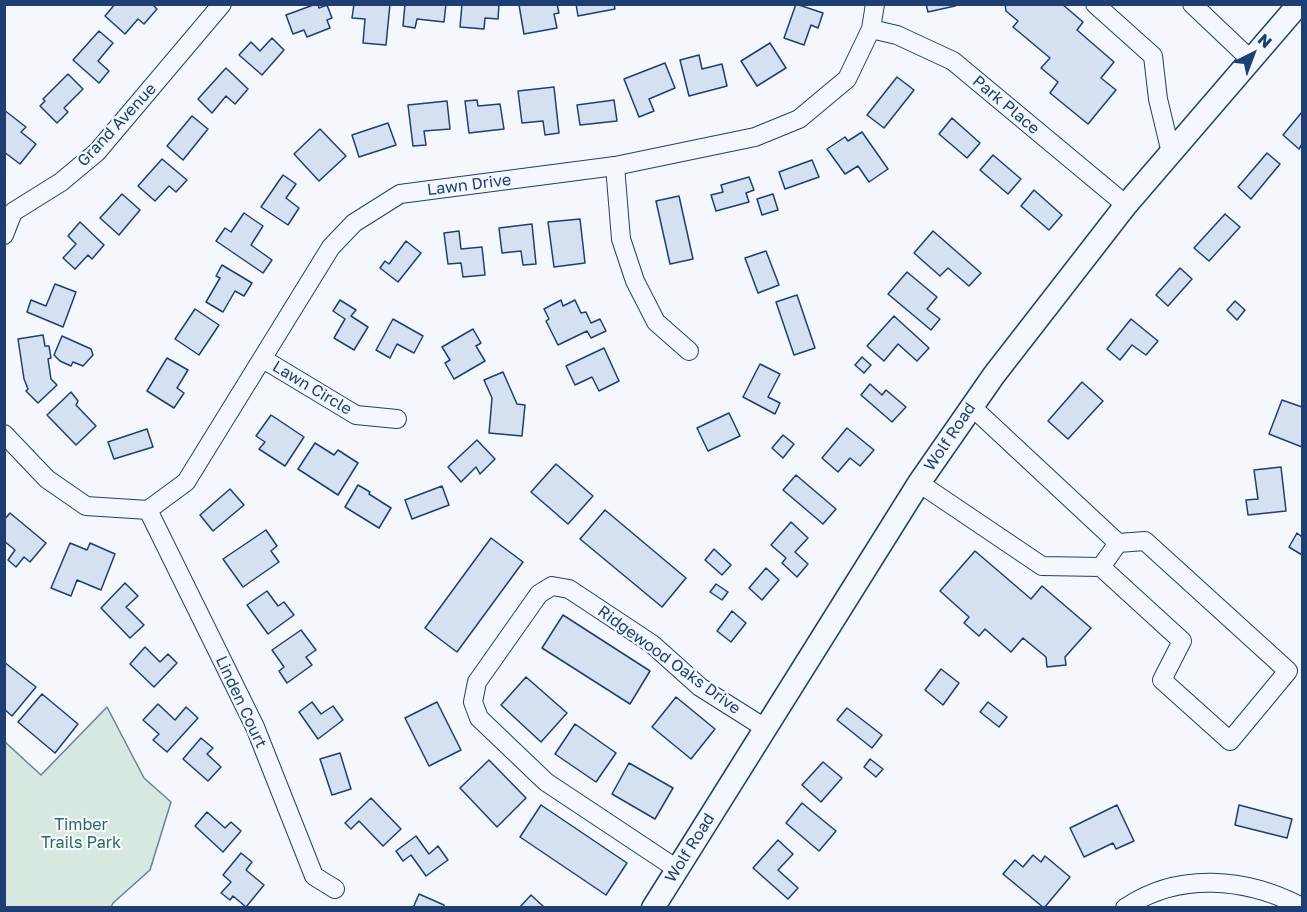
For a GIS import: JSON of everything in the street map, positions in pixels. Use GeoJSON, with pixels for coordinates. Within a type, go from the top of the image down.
{"type":"FeatureCollection","features":[{"type":"Feature","properties":{"kind":"main road","name":"Wolf Road"},"geometry":{"type":"LineString","coordinates":[[653,908],[919,483],[971,406],[1126,205],[1299,4]]}},
{"type":"Feature","properties":{"kind":"street","name":"Grand Avenue"},"geometry":{"type":"LineString","coordinates":[[4,235],[9,209],[61,182],[97,152],[222,4]]}},
{"type":"Feature","properties":{"kind":"street","name":"Lawn Drive"},"geometry":{"type":"LineString","coordinates":[[147,510],[186,482],[332,247],[354,223],[400,194],[615,166],[755,137],[799,119],[847,79],[872,29],[875,4]]}},
{"type":"Feature","properties":{"kind":"street"},"geometry":{"type":"LineString","coordinates":[[1095,4],[1153,56],[1158,99],[1171,153]]}},
{"type":"Feature","properties":{"kind":"street"},"geometry":{"type":"LineString","coordinates":[[1192,4],[1211,11],[1251,60]]}},
{"type":"Feature","properties":{"kind":"street","name":"Park Place"},"geometry":{"type":"LineString","coordinates":[[872,29],[897,35],[953,61],[1126,205]]}},
{"type":"Feature","properties":{"kind":"street"},"geometry":{"type":"LineString","coordinates":[[615,166],[621,239],[635,281],[656,322],[689,351]]}},
{"type":"Feature","properties":{"kind":"street","name":"Lawn Circle"},"geometry":{"type":"LineString","coordinates":[[262,359],[356,415],[397,418]]}},
{"type":"Feature","properties":{"kind":"street"},"geometry":{"type":"LineString","coordinates":[[919,483],[1042,566],[1101,567],[1182,641],[1162,680],[1230,741],[1288,671],[1145,541],[1118,543],[971,406]]}},
{"type":"Feature","properties":{"kind":"street"},"geometry":{"type":"LineString","coordinates":[[4,434],[47,479],[86,506],[147,510]]}},
{"type":"Feature","properties":{"kind":"street","name":"Linden Court"},"geometry":{"type":"LineString","coordinates":[[147,510],[255,727],[314,876],[334,889]]}},
{"type":"Feature","properties":{"kind":"street"},"geometry":{"type":"LineString","coordinates":[[1101,567],[1118,543]]}},
{"type":"Feature","properties":{"kind":"street","name":"Ridgewood Oaks Drive"},"geometry":{"type":"LineString","coordinates":[[677,869],[546,782],[479,718],[473,702],[477,682],[539,594],[552,586],[569,589],[643,638],[700,687],[765,728]]}},
{"type":"Feature","properties":{"kind":"street"},"geometry":{"type":"LineString","coordinates":[[1125,908],[1155,891],[1177,884],[1197,882],[1252,887],[1302,907]]}},
{"type":"Feature","properties":{"kind":"green space","name":"Timber Trails Park"},"geometry":{"type":"Polygon","coordinates":[[[107,707],[144,778],[171,802],[150,870],[111,907],[5,907],[5,742],[41,775],[107,707]]]}},
{"type":"Feature","properties":{"kind":"building"},"geometry":{"type":"Polygon","coordinates":[[[115,4],[152,4],[157,9],[144,24],[138,19],[125,34],[105,16],[115,4]]]}},
{"type":"Feature","properties":{"kind":"building"},"geometry":{"type":"Polygon","coordinates":[[[316,4],[319,8],[327,5],[332,18],[327,20],[330,28],[307,37],[304,30],[293,34],[286,15],[316,4]]]}},
{"type":"Feature","properties":{"kind":"building"},"geometry":{"type":"Polygon","coordinates":[[[354,4],[390,4],[386,45],[363,43],[365,19],[352,18],[354,4]]]}},
{"type":"Feature","properties":{"kind":"building"},"geometry":{"type":"Polygon","coordinates":[[[405,4],[446,4],[444,22],[417,19],[415,28],[403,26],[405,4]]]}},
{"type":"Feature","properties":{"kind":"building"},"geometry":{"type":"Polygon","coordinates":[[[462,4],[499,4],[498,19],[485,18],[484,29],[460,27],[462,4]]]}},
{"type":"Feature","properties":{"kind":"building"},"geometry":{"type":"Polygon","coordinates":[[[557,4],[559,13],[554,14],[557,28],[524,34],[519,5],[557,4]]]}},
{"type":"Feature","properties":{"kind":"building"},"geometry":{"type":"Polygon","coordinates":[[[576,4],[614,4],[615,9],[578,16],[576,4]]]}},
{"type":"Feature","properties":{"kind":"building"},"geometry":{"type":"Polygon","coordinates":[[[796,4],[823,13],[818,28],[811,25],[804,45],[784,38],[796,4]]]}},
{"type":"Feature","properties":{"kind":"building"},"geometry":{"type":"Polygon","coordinates":[[[926,4],[955,4],[955,6],[928,12],[926,4]]]}},
{"type":"Feature","properties":{"kind":"building"},"geometry":{"type":"Polygon","coordinates":[[[1005,4],[1062,4],[1083,22],[1077,30],[1114,62],[1101,78],[1116,90],[1088,124],[1050,93],[1058,82],[1041,68],[1050,58],[1013,27],[1018,21],[1006,11],[1005,4]]]}},
{"type":"Feature","properties":{"kind":"building"},"geometry":{"type":"Polygon","coordinates":[[[99,31],[113,43],[98,61],[109,71],[99,83],[73,60],[99,31]]]}},
{"type":"Feature","properties":{"kind":"building"},"geometry":{"type":"Polygon","coordinates":[[[272,38],[284,50],[262,75],[239,55],[251,42],[260,51],[272,38]]]}},
{"type":"Feature","properties":{"kind":"building"},"geometry":{"type":"Polygon","coordinates":[[[770,43],[786,68],[757,86],[741,61],[770,43]]]}},
{"type":"Feature","properties":{"kind":"building"},"geometry":{"type":"Polygon","coordinates":[[[699,55],[702,69],[722,64],[727,86],[689,96],[680,60],[699,55]]]}},
{"type":"Feature","properties":{"kind":"building"},"geometry":{"type":"Polygon","coordinates":[[[665,63],[675,88],[649,99],[654,111],[639,117],[624,79],[665,63]]]}},
{"type":"Feature","properties":{"kind":"building"},"geometry":{"type":"Polygon","coordinates":[[[226,68],[248,89],[235,104],[226,96],[212,113],[198,99],[226,68]]]}},
{"type":"Feature","properties":{"kind":"building"},"geometry":{"type":"Polygon","coordinates":[[[68,74],[83,89],[64,108],[68,112],[57,123],[40,106],[45,101],[43,99],[68,74]]]}},
{"type":"Feature","properties":{"kind":"building"},"geometry":{"type":"Polygon","coordinates":[[[897,77],[914,90],[884,128],[867,115],[897,77]]]}},
{"type":"Feature","properties":{"kind":"building"},"geometry":{"type":"Polygon","coordinates":[[[554,87],[559,133],[545,135],[543,121],[522,123],[518,91],[554,87]]]}},
{"type":"Feature","properties":{"kind":"building"},"geometry":{"type":"Polygon","coordinates":[[[477,100],[478,106],[500,104],[504,129],[469,133],[465,101],[477,100]]]}},
{"type":"Feature","properties":{"kind":"building"},"geometry":{"type":"Polygon","coordinates":[[[614,100],[617,121],[580,125],[577,105],[614,100]]]}},
{"type":"Feature","properties":{"kind":"building"},"geometry":{"type":"Polygon","coordinates":[[[447,101],[450,129],[424,131],[426,145],[413,146],[408,105],[447,101]]]}},
{"type":"Feature","properties":{"kind":"building"},"geometry":{"type":"Polygon","coordinates":[[[4,110],[26,127],[21,132],[36,144],[20,164],[4,152],[4,110]]]}},
{"type":"Feature","properties":{"kind":"building"},"geometry":{"type":"Polygon","coordinates":[[[1302,112],[1302,144],[1299,149],[1283,135],[1302,112]]]}},
{"type":"Feature","properties":{"kind":"building"},"geometry":{"type":"Polygon","coordinates":[[[192,116],[208,129],[183,160],[167,146],[192,116]]]}},
{"type":"Feature","properties":{"kind":"building"},"geometry":{"type":"Polygon","coordinates":[[[952,118],[980,143],[967,158],[939,134],[952,118]]]}},
{"type":"Feature","properties":{"kind":"building"},"geometry":{"type":"Polygon","coordinates":[[[388,123],[396,145],[359,157],[352,135],[388,123]]]}},
{"type":"Feature","properties":{"kind":"building"},"geometry":{"type":"Polygon","coordinates":[[[320,129],[346,156],[319,181],[294,154],[320,129]]]}},
{"type":"Feature","properties":{"kind":"building"},"geometry":{"type":"Polygon","coordinates":[[[862,132],[888,169],[869,182],[858,166],[845,174],[827,149],[845,137],[848,141],[862,132]]]}},
{"type":"Feature","properties":{"kind":"building"},"geometry":{"type":"Polygon","coordinates":[[[1267,153],[1280,164],[1251,199],[1238,187],[1267,153]]]}},
{"type":"Feature","properties":{"kind":"building"},"geometry":{"type":"Polygon","coordinates":[[[993,155],[1021,179],[1008,194],[980,170],[993,155]]]}},
{"type":"Feature","properties":{"kind":"building"},"geometry":{"type":"Polygon","coordinates":[[[162,159],[187,180],[176,192],[169,186],[155,201],[138,186],[162,159]]]}},
{"type":"Feature","properties":{"kind":"building"},"geometry":{"type":"Polygon","coordinates":[[[812,160],[819,177],[785,189],[779,172],[812,160]]]}},
{"type":"Feature","properties":{"kind":"building"},"geometry":{"type":"Polygon","coordinates":[[[283,175],[296,184],[286,198],[299,208],[288,225],[261,207],[283,175]]]}},
{"type":"Feature","properties":{"kind":"building"},"geometry":{"type":"Polygon","coordinates":[[[749,177],[754,190],[746,193],[749,202],[716,211],[711,195],[723,192],[721,185],[749,177]]]}},
{"type":"Feature","properties":{"kind":"building"},"geometry":{"type":"Polygon","coordinates":[[[1034,190],[1062,215],[1049,230],[1021,206],[1034,190]]]}},
{"type":"Feature","properties":{"kind":"building"},"geometry":{"type":"Polygon","coordinates":[[[122,194],[140,210],[119,235],[100,218],[122,194]]]}},
{"type":"Feature","properties":{"kind":"building"},"geometry":{"type":"Polygon","coordinates":[[[773,194],[778,210],[762,215],[757,199],[773,194]]]}},
{"type":"Feature","properties":{"kind":"building"},"geometry":{"type":"Polygon","coordinates":[[[679,196],[693,259],[670,264],[656,201],[679,196]]]}},
{"type":"Feature","properties":{"kind":"building"},"geometry":{"type":"Polygon","coordinates":[[[244,213],[263,226],[251,245],[272,260],[263,273],[216,241],[225,228],[231,232],[244,213]]]}},
{"type":"Feature","properties":{"kind":"building"},"geometry":{"type":"Polygon","coordinates":[[[1225,214],[1240,227],[1209,261],[1194,248],[1225,214]]]}},
{"type":"Feature","properties":{"kind":"building"},"geometry":{"type":"Polygon","coordinates":[[[580,219],[585,263],[554,267],[548,222],[580,219]]]}},
{"type":"Feature","properties":{"kind":"building"},"geometry":{"type":"Polygon","coordinates":[[[80,222],[104,245],[92,259],[88,255],[75,269],[63,258],[76,244],[68,236],[80,222]]]}},
{"type":"Feature","properties":{"kind":"building"},"geometry":{"type":"Polygon","coordinates":[[[532,224],[536,264],[523,265],[521,251],[502,253],[499,228],[532,224]]]}},
{"type":"Feature","properties":{"kind":"building"},"geometry":{"type":"Polygon","coordinates":[[[459,231],[461,249],[482,247],[485,275],[463,277],[461,263],[448,264],[444,233],[459,231]]]}},
{"type":"Feature","properties":{"kind":"building"},"geometry":{"type":"Polygon","coordinates":[[[933,231],[981,273],[969,286],[948,268],[940,276],[914,253],[933,231]]]}},
{"type":"Feature","properties":{"kind":"building"},"geometry":{"type":"Polygon","coordinates":[[[406,241],[421,253],[398,282],[380,268],[385,261],[389,264],[406,241]]]}},
{"type":"Feature","properties":{"kind":"building"},"geometry":{"type":"Polygon","coordinates":[[[766,251],[779,285],[758,293],[745,258],[766,251]]]}},
{"type":"Feature","properties":{"kind":"building"},"geometry":{"type":"Polygon","coordinates":[[[222,265],[252,283],[244,296],[235,291],[223,312],[206,302],[220,278],[216,276],[222,265]]]}},
{"type":"Feature","properties":{"kind":"building"},"geometry":{"type":"Polygon","coordinates":[[[1180,268],[1192,279],[1168,306],[1156,295],[1180,268]]]}},
{"type":"Feature","properties":{"kind":"building"},"geometry":{"type":"Polygon","coordinates":[[[907,272],[937,297],[927,309],[940,319],[931,330],[888,294],[907,272]]]}},
{"type":"Feature","properties":{"kind":"building"},"geometry":{"type":"Polygon","coordinates":[[[55,284],[76,292],[63,327],[27,312],[31,300],[46,306],[55,284]]]}},
{"type":"Feature","properties":{"kind":"building"},"geometry":{"type":"Polygon","coordinates":[[[797,295],[815,348],[794,355],[776,302],[797,295]]]}},
{"type":"Feature","properties":{"kind":"building"},"geometry":{"type":"Polygon","coordinates":[[[340,300],[356,310],[351,316],[368,327],[354,350],[334,338],[345,319],[333,311],[340,300]]]}},
{"type":"Feature","properties":{"kind":"building"},"geometry":{"type":"Polygon","coordinates":[[[561,300],[563,306],[575,300],[581,313],[586,312],[591,323],[600,319],[606,331],[591,338],[587,331],[558,345],[546,321],[549,319],[544,309],[561,300]]]}},
{"type":"Feature","properties":{"kind":"building"},"geometry":{"type":"Polygon","coordinates":[[[1235,301],[1245,310],[1237,320],[1227,310],[1235,301]]]}},
{"type":"Feature","properties":{"kind":"building"},"geometry":{"type":"Polygon","coordinates":[[[195,309],[219,325],[199,355],[175,339],[195,309]]]}},
{"type":"Feature","properties":{"kind":"building"},"geometry":{"type":"Polygon","coordinates":[[[894,316],[929,348],[917,361],[898,344],[884,361],[867,346],[894,316]]]}},
{"type":"Feature","properties":{"kind":"building"},"geometry":{"type":"Polygon","coordinates":[[[393,319],[423,336],[414,353],[397,344],[390,358],[376,350],[393,319]]]}},
{"type":"Feature","properties":{"kind":"building"},"geometry":{"type":"Polygon","coordinates":[[[1131,319],[1158,341],[1146,355],[1132,345],[1120,360],[1107,349],[1131,319]]]}},
{"type":"Feature","properties":{"kind":"building"},"geometry":{"type":"Polygon","coordinates":[[[473,329],[481,343],[476,346],[485,361],[454,379],[445,363],[450,360],[442,347],[473,329]]]}},
{"type":"Feature","properties":{"kind":"building"},"geometry":{"type":"Polygon","coordinates":[[[43,335],[45,346],[49,346],[51,379],[57,385],[38,403],[26,391],[28,389],[24,379],[18,339],[43,335]]]}},
{"type":"Feature","properties":{"kind":"building"},"geometry":{"type":"Polygon","coordinates":[[[62,336],[91,349],[93,355],[83,366],[73,362],[71,366],[54,355],[62,336]]]}},
{"type":"Feature","properties":{"kind":"building"},"geometry":{"type":"Polygon","coordinates":[[[604,348],[619,381],[599,391],[592,377],[575,385],[566,366],[604,348]]]}},
{"type":"Feature","properties":{"kind":"building"},"geometry":{"type":"Polygon","coordinates":[[[862,357],[871,365],[864,373],[855,365],[862,357]]]}},
{"type":"Feature","properties":{"kind":"building"},"geometry":{"type":"Polygon","coordinates":[[[167,358],[188,370],[177,388],[184,393],[174,408],[147,391],[167,358]]]}},
{"type":"Feature","properties":{"kind":"building"},"geometry":{"type":"Polygon","coordinates":[[[760,364],[780,374],[768,397],[780,403],[775,414],[743,397],[760,364]]]}},
{"type":"Feature","properties":{"kind":"building"},"geometry":{"type":"Polygon","coordinates":[[[503,372],[517,404],[525,405],[522,436],[489,433],[492,398],[484,380],[503,372]]]}},
{"type":"Feature","properties":{"kind":"building"},"geometry":{"type":"Polygon","coordinates":[[[1082,382],[1103,401],[1068,439],[1048,421],[1082,382]]]}},
{"type":"Feature","properties":{"kind":"building"},"geometry":{"type":"Polygon","coordinates":[[[870,384],[882,395],[886,390],[906,407],[892,422],[861,395],[870,384]]]}},
{"type":"Feature","properties":{"kind":"building"},"geometry":{"type":"Polygon","coordinates":[[[71,392],[78,401],[76,405],[96,426],[76,445],[47,415],[71,392]]]}},
{"type":"Feature","properties":{"kind":"building"},"geometry":{"type":"Polygon","coordinates":[[[1282,400],[1302,407],[1302,447],[1269,434],[1282,400]]]}},
{"type":"Feature","properties":{"kind":"building"},"geometry":{"type":"Polygon","coordinates":[[[729,413],[740,436],[708,451],[697,428],[729,413]]]}},
{"type":"Feature","properties":{"kind":"building"},"geometry":{"type":"Polygon","coordinates":[[[271,415],[304,437],[285,466],[259,449],[265,442],[256,436],[271,415]]]}},
{"type":"Feature","properties":{"kind":"building"},"geometry":{"type":"Polygon","coordinates":[[[847,428],[874,450],[860,466],[850,458],[838,472],[822,458],[847,428]]]}},
{"type":"Feature","properties":{"kind":"building"},"geometry":{"type":"Polygon","coordinates":[[[147,429],[153,447],[114,459],[108,442],[147,429]]]}},
{"type":"Feature","properties":{"kind":"building"},"geometry":{"type":"Polygon","coordinates":[[[783,435],[794,444],[783,458],[772,448],[783,435]]]}},
{"type":"Feature","properties":{"kind":"building"},"geometry":{"type":"Polygon","coordinates":[[[477,440],[495,459],[480,474],[476,467],[461,482],[448,467],[477,440]]]}},
{"type":"Feature","properties":{"kind":"building"},"geometry":{"type":"Polygon","coordinates":[[[315,443],[334,455],[338,450],[358,463],[338,495],[298,469],[315,443]]]}},
{"type":"Feature","properties":{"kind":"building"},"geometry":{"type":"Polygon","coordinates":[[[556,464],[593,496],[568,524],[531,492],[556,464]]]}},
{"type":"Feature","properties":{"kind":"building"},"geometry":{"type":"Polygon","coordinates":[[[1281,467],[1286,511],[1248,515],[1246,500],[1258,499],[1254,470],[1281,467]]]}},
{"type":"Feature","properties":{"kind":"building"},"geometry":{"type":"Polygon","coordinates":[[[796,475],[836,509],[823,524],[783,490],[796,475]]]}},
{"type":"Feature","properties":{"kind":"building"},"geometry":{"type":"Polygon","coordinates":[[[358,485],[391,508],[379,528],[345,507],[358,485]]]}},
{"type":"Feature","properties":{"kind":"building"},"geometry":{"type":"Polygon","coordinates":[[[442,486],[449,505],[412,519],[405,500],[442,486]]]}},
{"type":"Feature","properties":{"kind":"building"},"geometry":{"type":"Polygon","coordinates":[[[230,489],[244,505],[213,531],[200,515],[230,489]]]}},
{"type":"Feature","properties":{"kind":"building"},"geometry":{"type":"Polygon","coordinates":[[[605,510],[686,578],[662,607],[580,539],[605,510]]]}},
{"type":"Feature","properties":{"kind":"building"},"geometry":{"type":"Polygon","coordinates":[[[10,513],[46,543],[30,562],[24,557],[16,567],[8,560],[15,550],[4,541],[4,520],[10,513]]]}},
{"type":"Feature","properties":{"kind":"building"},"geometry":{"type":"Polygon","coordinates":[[[791,522],[808,538],[795,552],[808,564],[797,577],[782,563],[786,558],[771,545],[791,522]]]}},
{"type":"Feature","properties":{"kind":"building"},"geometry":{"type":"Polygon","coordinates":[[[266,530],[277,546],[271,551],[279,562],[243,587],[223,559],[266,530]]]}},
{"type":"Feature","properties":{"kind":"building"},"geometry":{"type":"Polygon","coordinates":[[[1297,533],[1302,537],[1302,555],[1289,547],[1297,533]]]}},
{"type":"Feature","properties":{"kind":"building"},"geometry":{"type":"Polygon","coordinates":[[[491,538],[523,562],[457,652],[425,628],[491,538]]]}},
{"type":"Feature","properties":{"kind":"building"},"geometry":{"type":"Polygon","coordinates":[[[70,543],[87,550],[90,543],[115,554],[101,590],[77,580],[71,596],[51,588],[70,543]]]}},
{"type":"Feature","properties":{"kind":"building"},"geometry":{"type":"Polygon","coordinates":[[[714,549],[731,565],[722,575],[705,560],[714,549]]]}},
{"type":"Feature","properties":{"kind":"building"},"geometry":{"type":"Polygon","coordinates":[[[975,551],[1031,599],[1042,586],[1091,628],[1065,657],[1066,665],[1047,667],[1046,657],[1023,638],[1011,652],[985,629],[979,636],[964,623],[969,617],[940,591],[975,551]]]}},
{"type":"Feature","properties":{"kind":"building"},"geometry":{"type":"Polygon","coordinates":[[[766,568],[779,580],[762,600],[749,588],[766,568]]]}},
{"type":"Feature","properties":{"kind":"building"},"geometry":{"type":"Polygon","coordinates":[[[125,583],[138,596],[126,607],[144,625],[130,638],[101,608],[125,583]]]}},
{"type":"Feature","properties":{"kind":"building"},"geometry":{"type":"Polygon","coordinates":[[[716,584],[728,592],[722,600],[710,592],[716,584]]]}},
{"type":"Feature","properties":{"kind":"building"},"geometry":{"type":"Polygon","coordinates":[[[267,591],[278,606],[284,602],[294,615],[268,634],[247,605],[267,591]]]}},
{"type":"Feature","properties":{"kind":"building"},"geometry":{"type":"Polygon","coordinates":[[[732,611],[746,623],[731,642],[717,631],[732,611]]]}},
{"type":"Feature","properties":{"kind":"building"},"geometry":{"type":"Polygon","coordinates":[[[563,615],[650,671],[630,704],[542,648],[563,615]]]}},
{"type":"Feature","properties":{"kind":"building"},"geometry":{"type":"Polygon","coordinates":[[[301,630],[316,650],[306,657],[312,665],[287,683],[279,671],[284,667],[272,650],[301,630]]]}},
{"type":"Feature","properties":{"kind":"building"},"geometry":{"type":"Polygon","coordinates":[[[145,647],[160,662],[168,654],[177,663],[154,687],[130,664],[145,647]]]}},
{"type":"Feature","properties":{"kind":"building"},"geometry":{"type":"Polygon","coordinates":[[[4,662],[36,687],[12,716],[4,709],[4,662]]]}},
{"type":"Feature","properties":{"kind":"building"},"geometry":{"type":"Polygon","coordinates":[[[941,669],[959,683],[943,705],[925,690],[941,669]]]}},
{"type":"Feature","properties":{"kind":"building"},"geometry":{"type":"Polygon","coordinates":[[[526,677],[567,713],[541,742],[501,705],[526,677]]]}},
{"type":"Feature","properties":{"kind":"building"},"geometry":{"type":"Polygon","coordinates":[[[42,694],[78,724],[55,753],[18,722],[42,694]]]}},
{"type":"Feature","properties":{"kind":"building"},"geometry":{"type":"Polygon","coordinates":[[[676,697],[715,729],[691,759],[652,727],[676,697]]]}},
{"type":"Feature","properties":{"kind":"building"},"geometry":{"type":"Polygon","coordinates":[[[312,702],[321,714],[333,706],[343,720],[318,739],[299,712],[312,702]]]}},
{"type":"Feature","properties":{"kind":"building"},"geometry":{"type":"Polygon","coordinates":[[[437,702],[461,750],[429,766],[405,718],[437,702]]]}},
{"type":"Feature","properties":{"kind":"building"},"geometry":{"type":"Polygon","coordinates":[[[988,702],[1007,717],[999,727],[980,712],[988,702]]]}},
{"type":"Feature","properties":{"kind":"building"},"geometry":{"type":"Polygon","coordinates":[[[158,704],[175,720],[186,707],[198,718],[167,752],[153,740],[159,734],[143,720],[158,704]]]}},
{"type":"Feature","properties":{"kind":"building"},"geometry":{"type":"Polygon","coordinates":[[[847,708],[882,735],[872,748],[837,720],[847,708]]]}},
{"type":"Feature","properties":{"kind":"building"},"geometry":{"type":"Polygon","coordinates":[[[575,724],[616,753],[596,782],[555,754],[575,724]]]}},
{"type":"Feature","properties":{"kind":"building"},"geometry":{"type":"Polygon","coordinates":[[[201,738],[213,748],[207,754],[221,767],[208,781],[183,759],[201,738]]]}},
{"type":"Feature","properties":{"kind":"building"},"geometry":{"type":"Polygon","coordinates":[[[340,753],[351,789],[332,795],[320,759],[340,753]]]}},
{"type":"Feature","properties":{"kind":"building"},"geometry":{"type":"Polygon","coordinates":[[[870,759],[883,769],[876,777],[864,767],[870,759]]]}},
{"type":"Feature","properties":{"kind":"building"},"geometry":{"type":"Polygon","coordinates":[[[489,760],[526,798],[497,827],[460,788],[489,760]]]}},
{"type":"Feature","properties":{"kind":"building"},"geometry":{"type":"Polygon","coordinates":[[[823,762],[842,778],[821,802],[802,785],[823,762]]]}},
{"type":"Feature","properties":{"kind":"building"},"geometry":{"type":"Polygon","coordinates":[[[629,763],[673,788],[655,819],[612,794],[629,763]]]}},
{"type":"Feature","properties":{"kind":"building"},"geometry":{"type":"Polygon","coordinates":[[[371,798],[401,829],[383,846],[359,821],[351,829],[345,823],[371,798]]]}},
{"type":"Feature","properties":{"kind":"building"},"geometry":{"type":"Polygon","coordinates":[[[802,803],[836,831],[819,851],[786,823],[802,803]]]}},
{"type":"Feature","properties":{"kind":"building"},"geometry":{"type":"Polygon","coordinates":[[[541,805],[627,863],[606,895],[520,837],[541,805]]]}},
{"type":"Feature","properties":{"kind":"building"},"geometry":{"type":"Polygon","coordinates":[[[1117,805],[1134,841],[1116,849],[1113,843],[1084,857],[1070,828],[1117,805]]]}},
{"type":"Feature","properties":{"kind":"building"},"geometry":{"type":"Polygon","coordinates":[[[1239,805],[1292,819],[1287,838],[1235,825],[1239,805]]]}},
{"type":"Feature","properties":{"kind":"building"},"geometry":{"type":"Polygon","coordinates":[[[207,812],[225,828],[231,822],[241,831],[223,852],[195,826],[207,812]]]}},
{"type":"Feature","properties":{"kind":"building"},"geometry":{"type":"Polygon","coordinates":[[[416,836],[429,854],[438,846],[448,860],[426,876],[411,855],[403,861],[396,851],[416,836]]]}},
{"type":"Feature","properties":{"kind":"building"},"geometry":{"type":"Polygon","coordinates":[[[778,840],[793,854],[778,870],[798,888],[788,899],[753,868],[778,840]]]}},
{"type":"Feature","properties":{"kind":"building"},"geometry":{"type":"Polygon","coordinates":[[[241,853],[252,862],[246,870],[264,885],[246,907],[233,896],[230,900],[221,893],[231,882],[223,875],[241,853]]]}},
{"type":"Feature","properties":{"kind":"building"},"geometry":{"type":"Polygon","coordinates":[[[1033,855],[1041,862],[1045,856],[1070,877],[1044,908],[1003,874],[1015,860],[1023,867],[1033,855]]]}},
{"type":"Feature","properties":{"kind":"building"},"geometry":{"type":"Polygon","coordinates":[[[419,894],[444,905],[443,908],[413,908],[419,894]]]}},
{"type":"Feature","properties":{"kind":"building"},"geometry":{"type":"Polygon","coordinates":[[[531,895],[545,908],[520,907],[531,895]]]}}]}
